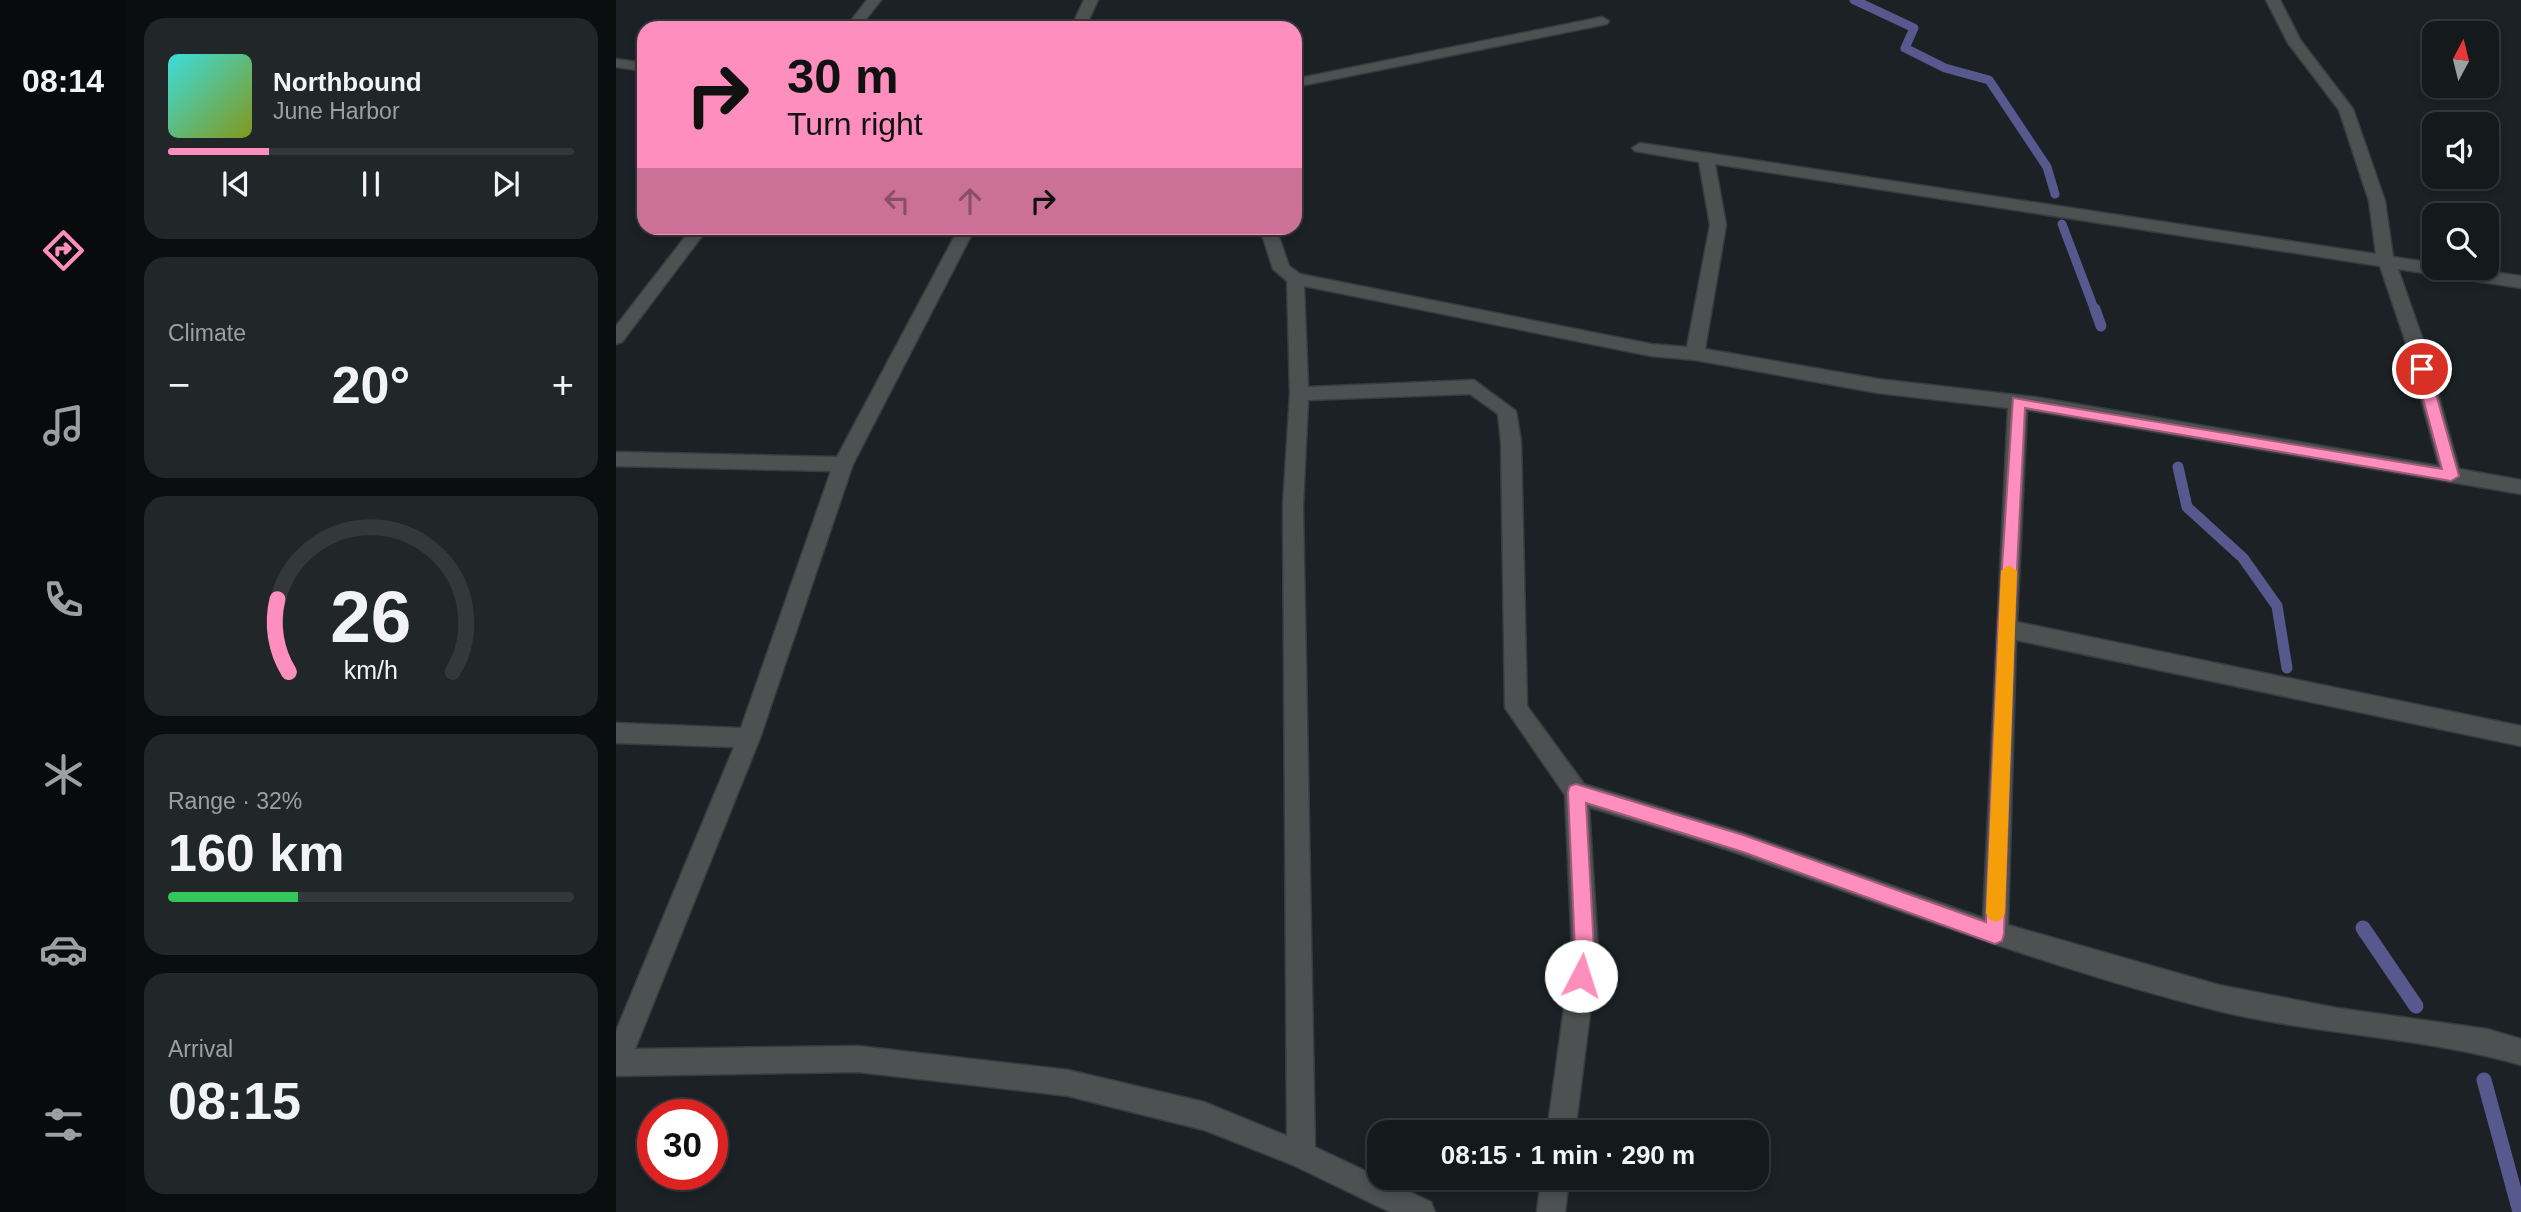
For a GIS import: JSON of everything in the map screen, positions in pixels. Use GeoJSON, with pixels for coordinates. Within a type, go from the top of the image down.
{"type":"FeatureCollection","features":[{"type":"Feature","properties":{"kind":"street"},"geometry":{"type":"LineString","coordinates":[[858,21],[874,0]]}},
{"type":"Feature","properties":{"kind":"street"},"geometry":{"type":"LineString","coordinates":[[1081,21],[1091,0]]}},
{"type":"Feature","properties":{"kind":"street"},"geometry":{"type":"LineString","coordinates":[[2273,0],[2295,43],[2346,109],[2377,201],[2388,262],[2415,342],[2451,476]]}},
{"type":"Feature","properties":{"kind":"street"},"geometry":{"type":"LineString","coordinates":[[1302,82],[1602,21]]}},
{"type":"Feature","properties":{"kind":"street"},"geometry":{"type":"LineString","coordinates":[[616,63],[637,66]]}},
{"type":"Feature","properties":{"kind":"street"},"geometry":{"type":"LineString","coordinates":[[1640,148],[2521,282]]}},
{"type":"Feature","properties":{"kind":"street"},"geometry":{"type":"LineString","coordinates":[[1695,354],[1718,225],[1706,158]]}},
{"type":"Feature","properties":{"kind":"street"},"geometry":{"type":"LineString","coordinates":[[616,338],[695,235]]}},
{"type":"Feature","properties":{"kind":"street"},"geometry":{"type":"LineString","coordinates":[[963,235],[843,464],[749,738],[616,1063],[858,1059],[1068,1083],[1204,1116],[1301,1155],[1420,1212]]}},
{"type":"Feature","properties":{"kind":"street"},"geometry":{"type":"LineString","coordinates":[[1270,235],[1281,269],[1295,279],[1651,350],[1695,354],[1878,386],[2018,402],[2521,487]]}},
{"type":"Feature","properties":{"kind":"street"},"geometry":{"type":"LineString","coordinates":[[1295,279],[1299,394],[1293,506],[1301,1155]]}},
{"type":"Feature","properties":{"kind":"street"},"geometry":{"type":"LineString","coordinates":[[1299,394],[1474,387],[1507,411],[1511,442],[1516,708],[1576,792],[1584,950],[1563,1120]]}},
{"type":"Feature","properties":{"kind":"street"},"geometry":{"type":"LineString","coordinates":[[1995,934],[2006,629],[2018,402]]}},
{"type":"Feature","properties":{"kind":"street"},"geometry":{"type":"LineString","coordinates":[[616,459],[843,464]]}},
{"type":"Feature","properties":{"kind":"street"},"geometry":{"type":"LineString","coordinates":[[2006,629],[2521,736]]}},
{"type":"Feature","properties":{"kind":"street"},"geometry":{"type":"LineString","coordinates":[[616,733],[749,738]]}},
{"type":"Feature","properties":{"kind":"street"},"geometry":{"type":"LineString","coordinates":[[1576,792],[1743,844],[1995,934],[2219,998],[2337,1021],[2487,1042],[2521,1052]]}},
{"type":"Feature","properties":{"kind":"street"},"geometry":{"type":"LineString","coordinates":[[1551,1212],[1554,1190]]}},
{"type":"Feature","properties":{"kind":"waterway"},"geometry":{"type":"LineString","coordinates":[[1854,0],[1914,28],[1905,48],[1945,68],[1989,80],[2047,167],[2055,194]]}},
{"type":"Feature","properties":{"kind":"waterway"},"geometry":{"type":"LineString","coordinates":[[2062,224],[2095,311]]}},
{"type":"Feature","properties":{"kind":"waterway"},"geometry":{"type":"LineString","coordinates":[[2095,309],[2101,326]]}},
{"type":"Feature","properties":{"kind":"waterway"},"geometry":{"type":"LineString","coordinates":[[2178,467],[2187,507],[2243,558],[2277,606],[2287,668]]}},
{"type":"Feature","properties":{"kind":"waterway"},"geometry":{"type":"LineString","coordinates":[[2363,928],[2416,1006]]}},
{"type":"Feature","properties":{"kind":"waterway"},"geometry":{"type":"LineString","coordinates":[[2484,1080],[2520,1212]]}},
{"type":"Feature","properties":{"kind":"slow traffic"},"geometry":{"type":"LineString","coordinates":[[1996,913],[2009,571]]}},
{"type":"Feature","properties":{"kind":"route"},"geometry":{"type":"LineString","coordinates":[[1581,976],[1584,950],[1576,792],[1743,844],[1995,934],[2006,629],[2018,402],[2451,476],[2422,369]]}}]}
